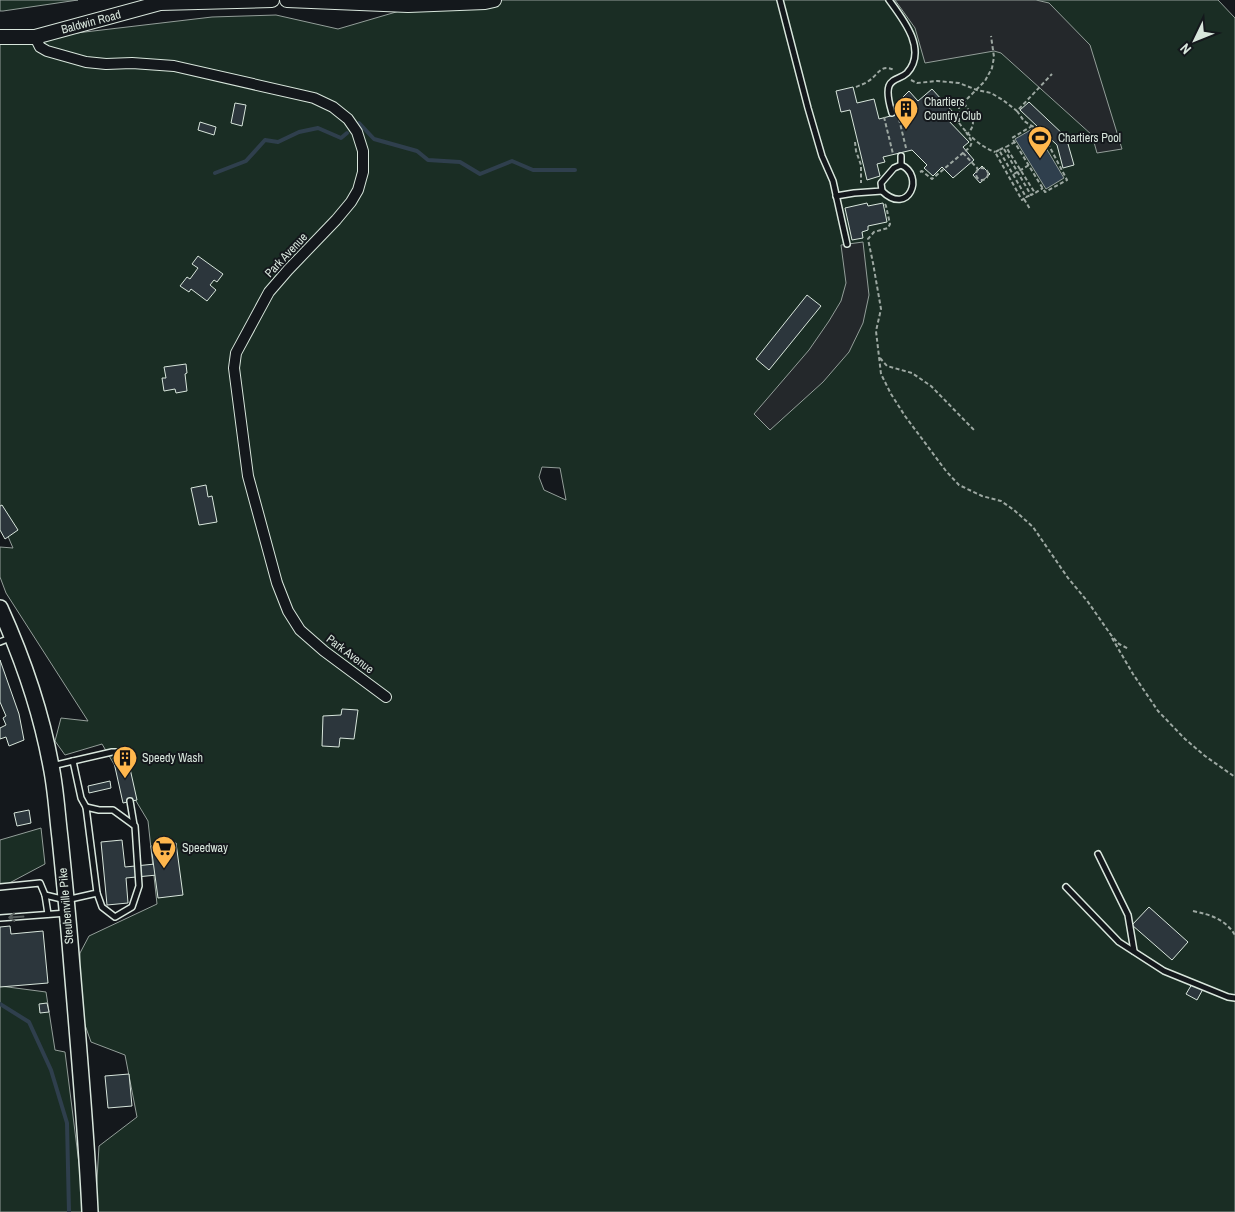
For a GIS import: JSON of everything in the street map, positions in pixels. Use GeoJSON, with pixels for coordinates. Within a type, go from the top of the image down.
{"type":"FeatureCollection","features":[{"type":"Feature","properties":{"kind":"main road","name":"Steubenville Pike"},"geometry":{"type":"LineString","coordinates":[[2,616],[7,640],[32,690],[51,766],[56,798],[86,1133],[90,1212]]}},
{"type":"Feature","properties":{"kind":"street","name":"Baldwin Road"},"geometry":{"type":"LineString","coordinates":[[0,37],[35,37],[160,3],[272,0]]}},
{"type":"Feature","properties":{"kind":"street"},"geometry":{"type":"LineString","coordinates":[[287,0],[408,5],[494,0]]}},
{"type":"Feature","properties":{"kind":"street","name":"Park Avenue"},"geometry":{"type":"LineString","coordinates":[[35,37],[40,47],[47,51],[86,62],[174,66],[314,98],[333,107],[348,119],[358,132],[363,151],[363,172],[358,190],[336,220],[268,292],[236,353],[234,368],[248,476],[277,583],[288,610],[300,630],[318,646],[386,697]]}},
{"type":"Feature","properties":{"kind":"lane"},"geometry":{"type":"LineString","coordinates":[[780,0],[822,156],[833,181],[847,244]]}},
{"type":"Feature","properties":{"kind":"lane"},"geometry":{"type":"LineString","coordinates":[[889,0],[905,22],[913,38],[915,57],[909,71],[904,76],[894,79],[889,86],[888,93],[892,114]]}},
{"type":"Feature","properties":{"kind":"lane"},"geometry":{"type":"LineString","coordinates":[[901,160],[912,177],[913,188],[908,196],[900,200],[888,197],[882,191],[881,183],[901,160]]}},
{"type":"Feature","properties":{"kind":"lane"},"geometry":{"type":"LineString","coordinates":[[836,196],[882,191]]}},
{"type":"Feature","properties":{"kind":"lane"},"geometry":{"type":"LineString","coordinates":[[51,766],[112,752],[118,752],[120,756]]}},
{"type":"Feature","properties":{"kind":"lane"},"geometry":{"type":"LineString","coordinates":[[74,761],[81,798],[86,808],[96,893],[102,907],[115,917],[132,907],[139,886],[130,801]]}},
{"type":"Feature","properties":{"kind":"lane"},"geometry":{"type":"LineString","coordinates":[[86,808],[113,810],[134,826]]}},
{"type":"Feature","properties":{"kind":"lane"},"geometry":{"type":"LineString","coordinates":[[1098,854],[1128,915],[1134,952]]}},
{"type":"Feature","properties":{"kind":"lane"},"geometry":{"type":"LineString","coordinates":[[0,887],[40,883],[45,895],[48,914]]}},
{"type":"Feature","properties":{"kind":"lane"},"geometry":{"type":"LineString","coordinates":[[1066,887],[1119,942],[1134,952],[1164,971],[1235,998]]}},
{"type":"Feature","properties":{"kind":"lane"},"geometry":{"type":"LineString","coordinates":[[0,918],[48,914],[96,893]]}},
{"type":"Feature","properties":{"kind":"lane"},"geometry":{"type":"LineString","coordinates":[[45,895],[67,906]]}},
{"type":"Feature","properties":{"kind":"path"},"geometry":{"type":"LineString","coordinates":[[958,123],[959,108],[985,81],[993,63],[994,51],[991,36]]}},
{"type":"Feature","properties":{"kind":"path"},"geometry":{"type":"LineString","coordinates":[[856,87],[868,82],[880,70],[892,68],[917,83],[937,81],[959,83],[991,94],[1002,100],[1017,111],[1024,121],[1032,126],[1044,136],[1067,180],[1045,192],[1012,138],[1032,126]]}},
{"type":"Feature","properties":{"kind":"path"},"geometry":{"type":"LineString","coordinates":[[1017,111],[1052,74]]}},
{"type":"Feature","properties":{"kind":"path"},"geometry":{"type":"LineString","coordinates":[[964,102],[974,125],[967,133]]}},
{"type":"Feature","properties":{"kind":"path"},"geometry":{"type":"LineString","coordinates":[[883,112],[894,157],[901,160],[907,153],[897,111],[890,106]]}},
{"type":"Feature","properties":{"kind":"path"},"geometry":{"type":"LineString","coordinates":[[950,115],[967,133],[988,150],[995,152],[1015,142]]}},
{"type":"Feature","properties":{"kind":"path"},"geometry":{"type":"LineString","coordinates":[[912,177],[922,171],[932,179],[970,147],[972,142],[967,133]]}},
{"type":"Feature","properties":{"kind":"path"},"geometry":{"type":"LineString","coordinates":[[1007,146],[1031,195]]}},
{"type":"Feature","properties":{"kind":"path"},"geometry":{"type":"LineString","coordinates":[[1003,148],[1035,193]]}},
{"type":"Feature","properties":{"kind":"path"},"geometry":{"type":"LineString","coordinates":[[999,150],[1030,209]]}},
{"type":"Feature","properties":{"kind":"path"},"geometry":{"type":"LineString","coordinates":[[995,152],[1022,200],[1043,188]]}},
{"type":"Feature","properties":{"kind":"path"},"geometry":{"type":"LineString","coordinates":[[963,153],[978,169]]}},
{"type":"Feature","properties":{"kind":"path"},"geometry":{"type":"LineString","coordinates":[[1009,177],[1029,165]]}},
{"type":"Feature","properties":{"kind":"path"},"geometry":{"type":"LineString","coordinates":[[978,169],[986,169],[987,178],[983,180],[978,179],[976,173],[978,169]]}},
{"type":"Feature","properties":{"kind":"path"},"geometry":{"type":"LineString","coordinates":[[868,243],[880,309],[876,331],[881,374],[905,416],[946,471],[959,485],[982,496],[1001,501],[1033,527],[1068,578],[1119,644],[1129,649]]}},
{"type":"Feature","properties":{"kind":"path"},"geometry":{"type":"LineString","coordinates":[[880,357],[887,366],[912,373],[931,386],[974,430]]}},
{"type":"Feature","properties":{"kind":"path"},"geometry":{"type":"LineString","coordinates":[[1108,630],[1133,674],[1158,711],[1192,745],[1235,777]]}},
{"type":"Feature","properties":{"kind":"path"},"geometry":{"type":"LineString","coordinates":[[1193,911],[1211,915],[1223,921],[1235,935]]}},
{"type":"Feature","properties":{"kind":"green space"},"geometry":{"type":"Polygon","coordinates":[[[0,0],[78,0],[0,11],[0,0]]]}},
{"type":"Feature","properties":{"kind":"green space"},"geometry":{"type":"Polygon","coordinates":[[[437,0],[1218,0],[1235,18],[1235,1212],[95,1212],[99,1146],[137,1117],[125,1055],[91,1042],[78,1005],[80,953],[89,936],[157,904],[148,821],[102,744],[65,755],[55,741],[61,718],[88,721],[6,593],[0,577],[0,547],[13,548],[0,518],[0,42],[212,17],[276,15],[338,29],[437,0]],[[542,467],[539,477],[544,490],[566,500],[560,468],[542,467]]]}},
{"type":"Feature","properties":{"kind":"green space"},"geometry":{"type":"Polygon","coordinates":[[[41,828],[45,864],[0,888],[0,840],[41,828]]]}},
{"type":"Feature","properties":{"kind":"green space"},"geometry":{"type":"Polygon","coordinates":[[[0,986],[46,992],[55,1050],[65,1052],[85,1212],[0,1212],[0,986]]]}},
{"type":"Feature","properties":{"kind":"shaded area"},"geometry":{"type":"Polygon","coordinates":[[[895,0],[1036,0],[1049,3],[1090,45],[1122,149],[1097,153],[1092,135],[1001,53],[994,51],[925,63],[915,28],[895,0]]]}},
{"type":"Feature","properties":{"kind":"shaded area"},"geometry":{"type":"Polygon","coordinates":[[[863,242],[869,295],[863,323],[849,352],[823,382],[770,430],[754,414],[809,350],[841,301],[846,283],[841,245],[863,242]]]}},
{"type":"Feature","properties":{"kind":"water","name":"Chartiers Pool"},"geometry":{"type":"Polygon","coordinates":[[[1034,128],[1064,178],[1046,189],[1015,139],[1034,128]]]}},
{"type":"Feature","properties":{"kind":"building","name":"Chartiers Country Club"},"geometry":{"type":"Polygon","coordinates":[[[853,87],[857,103],[874,99],[879,119],[902,113],[895,105],[909,91],[918,101],[932,89],[953,112],[946,118],[969,142],[963,147],[974,160],[953,178],[942,167],[933,176],[924,168],[927,165],[912,150],[883,157],[885,162],[877,164],[880,176],[867,180],[850,110],[841,112],[836,91],[853,87]]]}},
{"type":"Feature","properties":{"kind":"building"},"geometry":{"type":"Polygon","coordinates":[[[1029,102],[1066,137],[1074,165],[1063,168],[1057,145],[1020,110],[1029,102]]]}},
{"type":"Feature","properties":{"kind":"building"},"geometry":{"type":"Polygon","coordinates":[[[235,103],[246,105],[242,126],[231,123],[235,103]]]}},
{"type":"Feature","properties":{"kind":"building"},"geometry":{"type":"Polygon","coordinates":[[[200,122],[216,127],[214,135],[198,130],[200,122]]]}},
{"type":"Feature","properties":{"kind":"building"},"geometry":{"type":"Polygon","coordinates":[[[982,166],[990,174],[980,183],[973,175],[982,166]]]}},
{"type":"Feature","properties":{"kind":"building"},"geometry":{"type":"Polygon","coordinates":[[[867,203],[868,206],[883,203],[887,222],[868,226],[868,230],[862,232],[863,238],[852,240],[845,208],[867,203]]]}},
{"type":"Feature","properties":{"kind":"building"},"geometry":{"type":"Polygon","coordinates":[[[198,256],[223,274],[217,282],[214,280],[210,285],[216,290],[207,301],[191,289],[189,292],[180,286],[187,277],[190,279],[198,268],[192,264],[198,256]]]}},
{"type":"Feature","properties":{"kind":"building"},"geometry":{"type":"Polygon","coordinates":[[[807,295],[821,306],[769,370],[756,359],[807,295]]]}},
{"type":"Feature","properties":{"kind":"building"},"geometry":{"type":"Polygon","coordinates":[[[186,364],[187,391],[176,393],[175,389],[164,391],[162,378],[166,378],[164,367],[186,364]]]}},
{"type":"Feature","properties":{"kind":"building"},"geometry":{"type":"Polygon","coordinates":[[[206,485],[208,497],[212,496],[217,522],[199,525],[191,488],[206,485]]]}},
{"type":"Feature","properties":{"kind":"building"},"geometry":{"type":"Polygon","coordinates":[[[2,505],[18,530],[5,539],[0,530],[0,506],[2,505]]]}},
{"type":"Feature","properties":{"kind":"building"},"geometry":{"type":"Polygon","coordinates":[[[0,660],[19,714],[24,740],[9,746],[6,737],[0,739],[0,728],[6,725],[3,718],[6,716],[0,702],[0,660]]]}},
{"type":"Feature","properties":{"kind":"building"},"geometry":{"type":"Polygon","coordinates":[[[342,709],[358,710],[354,739],[340,738],[339,747],[322,746],[323,716],[341,715],[342,709]]]}},
{"type":"Feature","properties":{"kind":"building","name":"Speedy Wash"},"geometry":{"type":"Polygon","coordinates":[[[127,755],[137,800],[123,803],[113,758],[127,755]]]}},
{"type":"Feature","properties":{"kind":"building"},"geometry":{"type":"Polygon","coordinates":[[[110,781],[111,788],[89,793],[88,786],[110,781]]]}},
{"type":"Feature","properties":{"kind":"building"},"geometry":{"type":"Polygon","coordinates":[[[29,810],[31,823],[17,826],[14,813],[29,810]]]}},
{"type":"Feature","properties":{"kind":"building"},"geometry":{"type":"Polygon","coordinates":[[[122,840],[125,867],[155,864],[157,875],[126,878],[128,903],[107,905],[101,842],[122,840]]]}},
{"type":"Feature","properties":{"kind":"building"},"geometry":{"type":"Polygon","coordinates":[[[176,843],[183,895],[158,898],[151,846],[176,843]]]}},
{"type":"Feature","properties":{"kind":"building"},"geometry":{"type":"Polygon","coordinates":[[[1149,907],[1188,942],[1172,960],[1132,925],[1149,907]]]}},
{"type":"Feature","properties":{"kind":"building"},"geometry":{"type":"Polygon","coordinates":[[[10,926],[11,934],[43,931],[48,983],[0,987],[0,927],[10,926]]]}},
{"type":"Feature","properties":{"kind":"building"},"geometry":{"type":"Polygon","coordinates":[[[1192,984],[1203,989],[1197,1000],[1186,994],[1192,984]]]}},
{"type":"Feature","properties":{"kind":"building"},"geometry":{"type":"Polygon","coordinates":[[[47,1003],[49,1012],[40,1013],[39,1004],[47,1003]]]}},
{"type":"Feature","properties":{"kind":"building"},"geometry":{"type":"Polygon","coordinates":[[[129,1074],[132,1106],[108,1108],[105,1076],[129,1074]]]}},
{"type":"Feature","properties":{"kind":"waterway"},"geometry":{"type":"LineString","coordinates":[[359,123],[374,139],[417,151],[428,160],[460,162],[480,174],[512,161],[533,170],[575,170]]}},
{"type":"Feature","properties":{"kind":"waterway"},"geometry":{"type":"LineString","coordinates":[[215,173],[246,161],[265,140],[278,142],[299,132],[318,128],[341,138],[347,133]]}},
{"type":"Feature","properties":{"kind":"waterway"},"geometry":{"type":"LineString","coordinates":[[0,1004],[29,1022],[51,1070],[67,1123],[69,1212]]}},
{"type":"Feature","properties":{"kind":"place","name":"Chartiers Country Club"},"geometry":{"type":"Point","coordinates":[906,130]}},
{"type":"Feature","properties":{"kind":"place","name":"Chartiers Pool"},"geometry":{"type":"Point","coordinates":[1040,159]}},
{"type":"Feature","properties":{"kind":"place","name":"Speedy Wash"},"geometry":{"type":"Point","coordinates":[125,779]}},
{"type":"Feature","properties":{"kind":"place","name":"Speedway"},"geometry":{"type":"Point","coordinates":[164,869]}}]}
